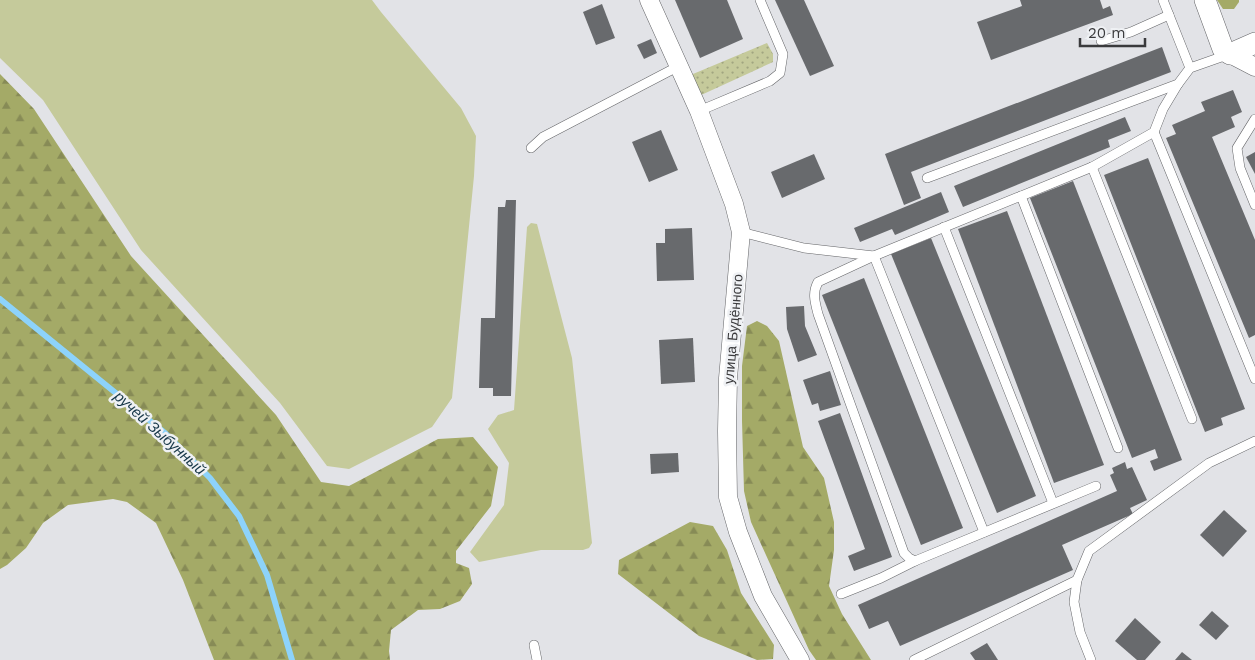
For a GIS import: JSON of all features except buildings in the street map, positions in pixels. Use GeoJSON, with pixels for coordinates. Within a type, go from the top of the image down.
{"type":"FeatureCollection","features":[{"type":"Feature","properties":{"kind":"street","name":"улица Будённого"},"geometry":{"type":"LineString","coordinates":[[649,0],[699,111],[734,204],[741,232],[728,378],[728,497],[738,532],[763,596],[798,659]]}},
{"type":"Feature","properties":{"kind":"street"},"geometry":{"type":"LineString","coordinates":[[1205,0],[1223,49],[1255,67]]}},
{"type":"Feature","properties":{"kind":"street"},"geometry":{"type":"LineString","coordinates":[[1230,54],[1255,43]]}},
{"type":"Feature","properties":{"kind":"lane"},"geometry":{"type":"LineString","coordinates":[[699,111],[770,81],[780,73],[783,54],[760,0]]}},
{"type":"Feature","properties":{"kind":"lane"},"geometry":{"type":"LineString","coordinates":[[1163,0],[1190,68]]}},
{"type":"Feature","properties":{"kind":"lane"},"geometry":{"type":"LineString","coordinates":[[1101,41],[1130,32],[1169,15]]}},
{"type":"Feature","properties":{"kind":"lane"},"geometry":{"type":"LineString","coordinates":[[915,561],[904,553],[821,323],[814,298],[818,282],[874,256],[1092,167],[1154,132],[1163,109],[1190,68],[1230,54]]}},
{"type":"Feature","properties":{"kind":"lane"},"geometry":{"type":"LineString","coordinates":[[531,148],[543,137],[679,66]]}},
{"type":"Feature","properties":{"kind":"lane"},"geometry":{"type":"LineString","coordinates":[[928,178],[1178,84]]}},
{"type":"Feature","properties":{"kind":"lane"},"geometry":{"type":"LineString","coordinates":[[1255,119],[1237,148],[1240,168],[1255,205]]}},
{"type":"Feature","properties":{"kind":"lane"},"geometry":{"type":"LineString","coordinates":[[1154,132],[1255,379]]}},
{"type":"Feature","properties":{"kind":"lane"},"geometry":{"type":"LineString","coordinates":[[1092,167],[1192,419]]}},
{"type":"Feature","properties":{"kind":"lane"},"geometry":{"type":"LineString","coordinates":[[1021,196],[1118,448]]}},
{"type":"Feature","properties":{"kind":"lane"},"geometry":{"type":"LineString","coordinates":[[944,227],[1053,503]]}},
{"type":"Feature","properties":{"kind":"lane"},"geometry":{"type":"LineString","coordinates":[[741,232],[804,248],[874,256]]}},
{"type":"Feature","properties":{"kind":"lane"},"geometry":{"type":"LineString","coordinates":[[874,256],[984,532]]}},
{"type":"Feature","properties":{"kind":"lane"},"geometry":{"type":"LineString","coordinates":[[1091,660],[1080,632],[1074,602],[1077,580],[1089,551],[1209,464],[1255,440]]}},
{"type":"Feature","properties":{"kind":"lane"},"geometry":{"type":"LineString","coordinates":[[841,594],[881,578],[915,561],[1096,486]]}},
{"type":"Feature","properties":{"kind":"lane"},"geometry":{"type":"LineString","coordinates":[[914,660],[1077,580]]}},
{"type":"Feature","properties":{"kind":"lane"},"geometry":{"type":"LineString","coordinates":[[534,645],[537,660]]}},
{"type":"Feature","properties":{"kind":"green space"},"geometry":{"type":"Polygon","coordinates":[[[0,0],[372,0],[461,108],[476,136],[474,176],[452,398],[432,427],[349,469],[327,466],[280,403],[141,250],[43,100],[0,58],[0,0]]]}},
{"type":"Feature","properties":{"kind":"green space"},"geometry":{"type":"Polygon","coordinates":[[[1217,0],[1239,0],[1239,2],[1234,9],[1223,9],[1217,0]]]}},
{"type":"Feature","properties":{"kind":"green space"},"geometry":{"type":"Polygon","coordinates":[[[767,43],[773,54],[773,62],[699,96],[690,78],[693,74],[767,43]]]}},
{"type":"Feature","properties":{"kind":"green space"},"geometry":{"type":"Polygon","coordinates":[[[0,74],[34,109],[131,256],[276,415],[321,482],[349,486],[438,439],[473,437],[498,467],[491,506],[456,551],[456,563],[469,568],[472,584],[460,601],[440,609],[418,610],[391,630],[390,660],[214,660],[183,580],[156,523],[127,502],[113,499],[68,505],[43,523],[26,548],[0,569],[0,74]]]}},
{"type":"Feature","properties":{"kind":"green space"},"geometry":{"type":"Polygon","coordinates":[[[531,223],[537,224],[572,358],[592,543],[589,548],[583,550],[541,550],[479,562],[470,552],[504,505],[509,463],[488,429],[498,415],[514,410],[527,227],[531,223]]]}},
{"type":"Feature","properties":{"kind":"green space"},"geometry":{"type":"Polygon","coordinates":[[[757,321],[767,326],[779,341],[803,447],[824,478],[834,522],[834,550],[829,586],[842,614],[871,660],[816,660],[809,650],[751,522],[744,491],[742,366],[747,326],[757,321]]]}},
{"type":"Feature","properties":{"kind":"green space"},"geometry":{"type":"Polygon","coordinates":[[[690,522],[713,526],[727,550],[741,593],[774,645],[773,659],[757,660],[699,636],[618,574],[619,560],[690,522]]]}},
{"type":"Feature","properties":{"kind":"waterway","name":"ручей Зыбунный"},"geometry":{"type":"LineString","coordinates":[[0,299],[165,433],[210,478],[239,516],[267,575],[292,660]]}}]}
